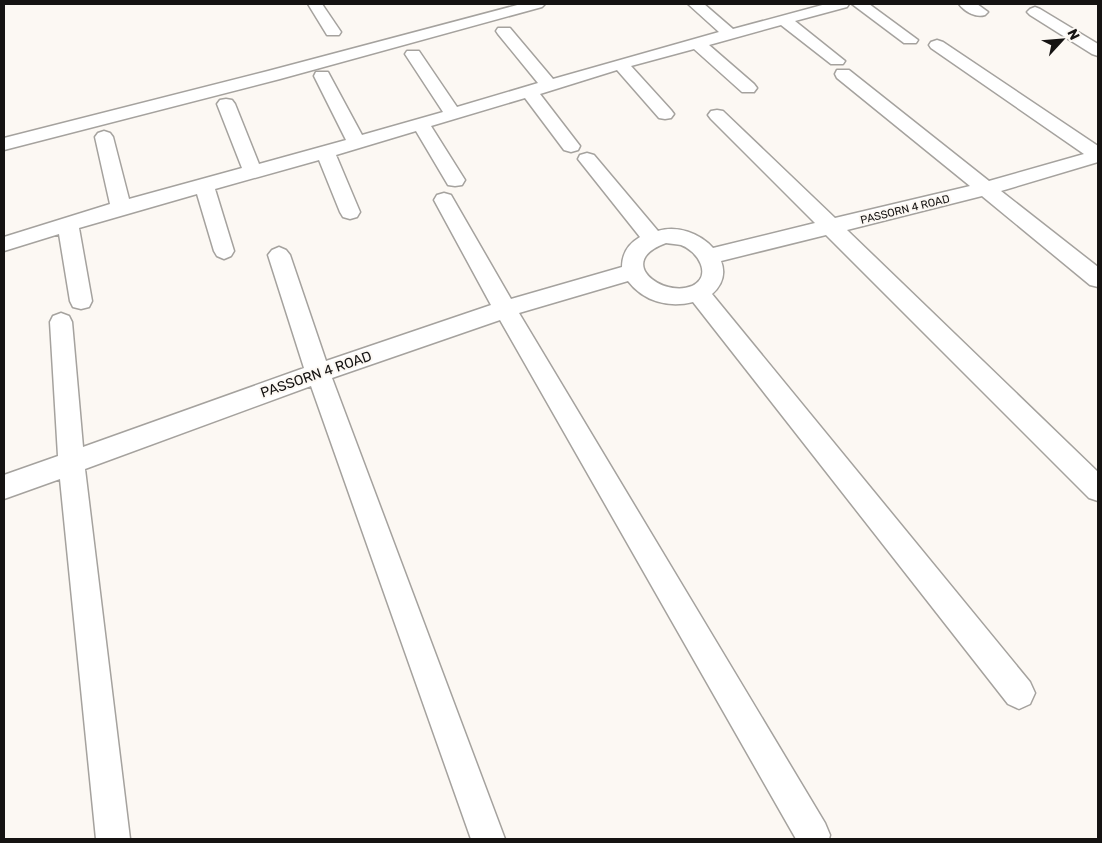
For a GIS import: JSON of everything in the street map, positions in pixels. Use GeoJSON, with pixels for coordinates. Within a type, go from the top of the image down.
{"type":"FeatureCollection","features":[{"type":"Feature","properties":{"kind":"street"},"geometry":{"type":"LineString","coordinates":[[315,4],[333,32]]}},
{"type":"Feature","properties":{"kind":"street"},"geometry":{"type":"LineString","coordinates":[[4,144],[274,76],[537,4]]}},
{"type":"Feature","properties":{"kind":"street"},"geometry":{"type":"LineString","coordinates":[[695,4],[730,34]]}},
{"type":"Feature","properties":{"kind":"street"},"geometry":{"type":"LineString","coordinates":[[4,244],[121,208],[357,143],[548,85],[730,34],[793,13],[842,4]]}},
{"type":"Feature","properties":{"kind":"street"},"geometry":{"type":"LineString","coordinates":[[860,4],[910,40]]}},
{"type":"Feature","properties":{"kind":"street"},"geometry":{"type":"LineString","coordinates":[[967,4],[980,12]]}},
{"type":"Feature","properties":{"kind":"street"},"geometry":{"type":"LineString","coordinates":[[1034,12],[1098,51]]}},
{"type":"Feature","properties":{"kind":"street"},"geometry":{"type":"LineString","coordinates":[[793,13],[840,68],[984,189],[1098,279]]}},
{"type":"Feature","properties":{"kind":"street"},"geometry":{"type":"LineString","coordinates":[[504,32],[548,85]]}},
{"type":"Feature","properties":{"kind":"street"},"geometry":{"type":"LineString","coordinates":[[697,43],[748,88]]}},
{"type":"Feature","properties":{"kind":"street"},"geometry":{"type":"LineString","coordinates":[[938,45],[1098,155]]}},
{"type":"Feature","properties":{"kind":"street"},"geometry":{"type":"LineString","coordinates":[[413,54],[454,114]]}},
{"type":"Feature","properties":{"kind":"street"},"geometry":{"type":"LineString","coordinates":[[620,64],[665,114]]}},
{"type":"Feature","properties":{"kind":"street"},"geometry":{"type":"LineString","coordinates":[[322,76],[357,143]]}},
{"type":"Feature","properties":{"kind":"street"},"geometry":{"type":"LineString","coordinates":[[529,91],[571,146]]}},
{"type":"Feature","properties":{"kind":"street"},"geometry":{"type":"LineString","coordinates":[[226,104],[253,172]]}},
{"type":"Feature","properties":{"kind":"street"},"geometry":{"type":"LineString","coordinates":[[717,116],[1098,489]]}},
{"type":"Feature","properties":{"kind":"street"},"geometry":{"type":"LineString","coordinates":[[421,124],[505,309],[813,835]]}},
{"type":"Feature","properties":{"kind":"street"},"geometry":{"type":"LineString","coordinates":[[104,137],[121,208]]}},
{"type":"Feature","properties":{"kind":"street"},"geometry":{"type":"LineString","coordinates":[[325,152],[350,212]]}},
{"type":"Feature","properties":{"kind":"street","name":"PASSORN 4 ROAD"},"geometry":{"type":"LineString","coordinates":[[710,256],[984,189],[1098,155]]}},
{"type":"Feature","properties":{"kind":"street"},"geometry":{"type":"LineString","coordinates":[[587,159],[653,239]]}},
{"type":"Feature","properties":{"kind":"street"},"geometry":{"type":"LineString","coordinates":[[204,185],[224,251]]}},
{"type":"Feature","properties":{"kind":"street"},"geometry":{"type":"LineString","coordinates":[[68,224],[81,301]]}},
{"type":"Feature","properties":{"kind":"street"},"geometry":{"type":"LineString","coordinates":[[665,236],[685,239],[702,248],[710,256],[714,266],[713,277],[708,286],[698,293],[675,297],[652,292],[640,283],[632,272],[631,262],[634,252],[642,244],[653,239],[665,236]]}},
{"type":"Feature","properties":{"kind":"street"},"geometry":{"type":"LineString","coordinates":[[279,255],[318,373],[488,839]]}},
{"type":"Feature","properties":{"kind":"street","name":"PASSORN 4 ROAD"},"geometry":{"type":"LineString","coordinates":[[4,487],[318,373],[505,309],[632,272]]}},
{"type":"Feature","properties":{"kind":"street"},"geometry":{"type":"LineString","coordinates":[[698,293],[1019,693]]}},
{"type":"Feature","properties":{"kind":"street"},"geometry":{"type":"LineString","coordinates":[[60,322],[71,462],[113,839]]}}]}
